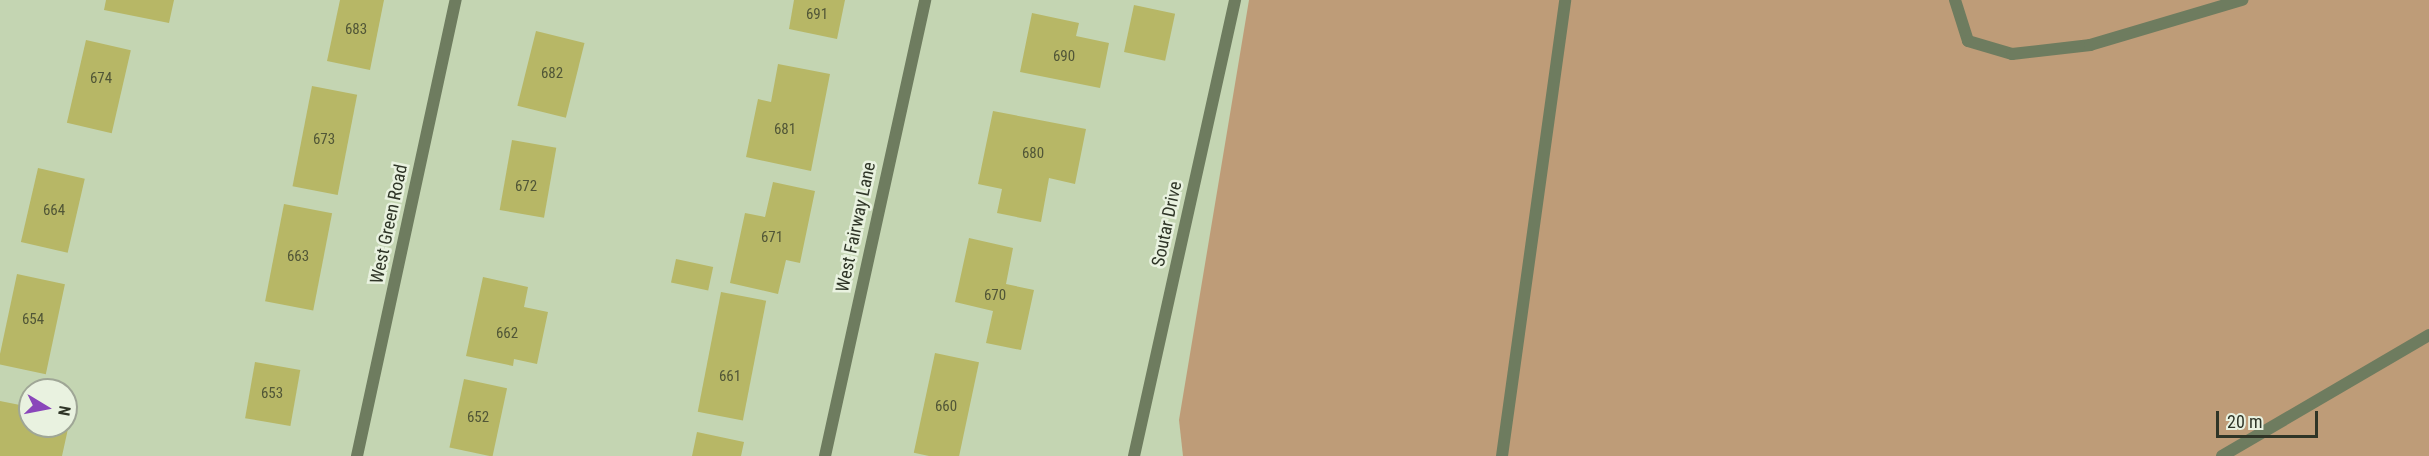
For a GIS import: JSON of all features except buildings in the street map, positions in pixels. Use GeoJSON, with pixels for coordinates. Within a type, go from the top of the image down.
{"type":"FeatureCollection","features":[{"type":"Feature","properties":{"kind":"street","name":"West Green Road"},"geometry":{"type":"LineString","coordinates":[[357,456],[456,0]]}},
{"type":"Feature","properties":{"kind":"street","name":"Soutar Drive"},"geometry":{"type":"LineString","coordinates":[[1134,456],[1235,0]]}},
{"type":"Feature","properties":{"kind":"street"},"geometry":{"type":"LineString","coordinates":[[1502,456],[1565,0]]}},
{"type":"Feature","properties":{"kind":"street"},"geometry":{"type":"LineString","coordinates":[[1956,0],[1968,41],[2012,54],[2090,45],[2242,0]]}},
{"type":"Feature","properties":{"kind":"street","name":"West Fairway Lane"},"geometry":{"type":"LineString","coordinates":[[825,456],[924,3]]}},
{"type":"Feature","properties":{"kind":"street"},"geometry":{"type":"LineString","coordinates":[[2222,456],[2429,335]]}},
{"type":"Feature","properties":{"kind":"shaded area"},"geometry":{"type":"Polygon","coordinates":[[[1249,0],[2429,0],[2429,456],[1183,456],[1179,420],[1249,0]]]}}]}
